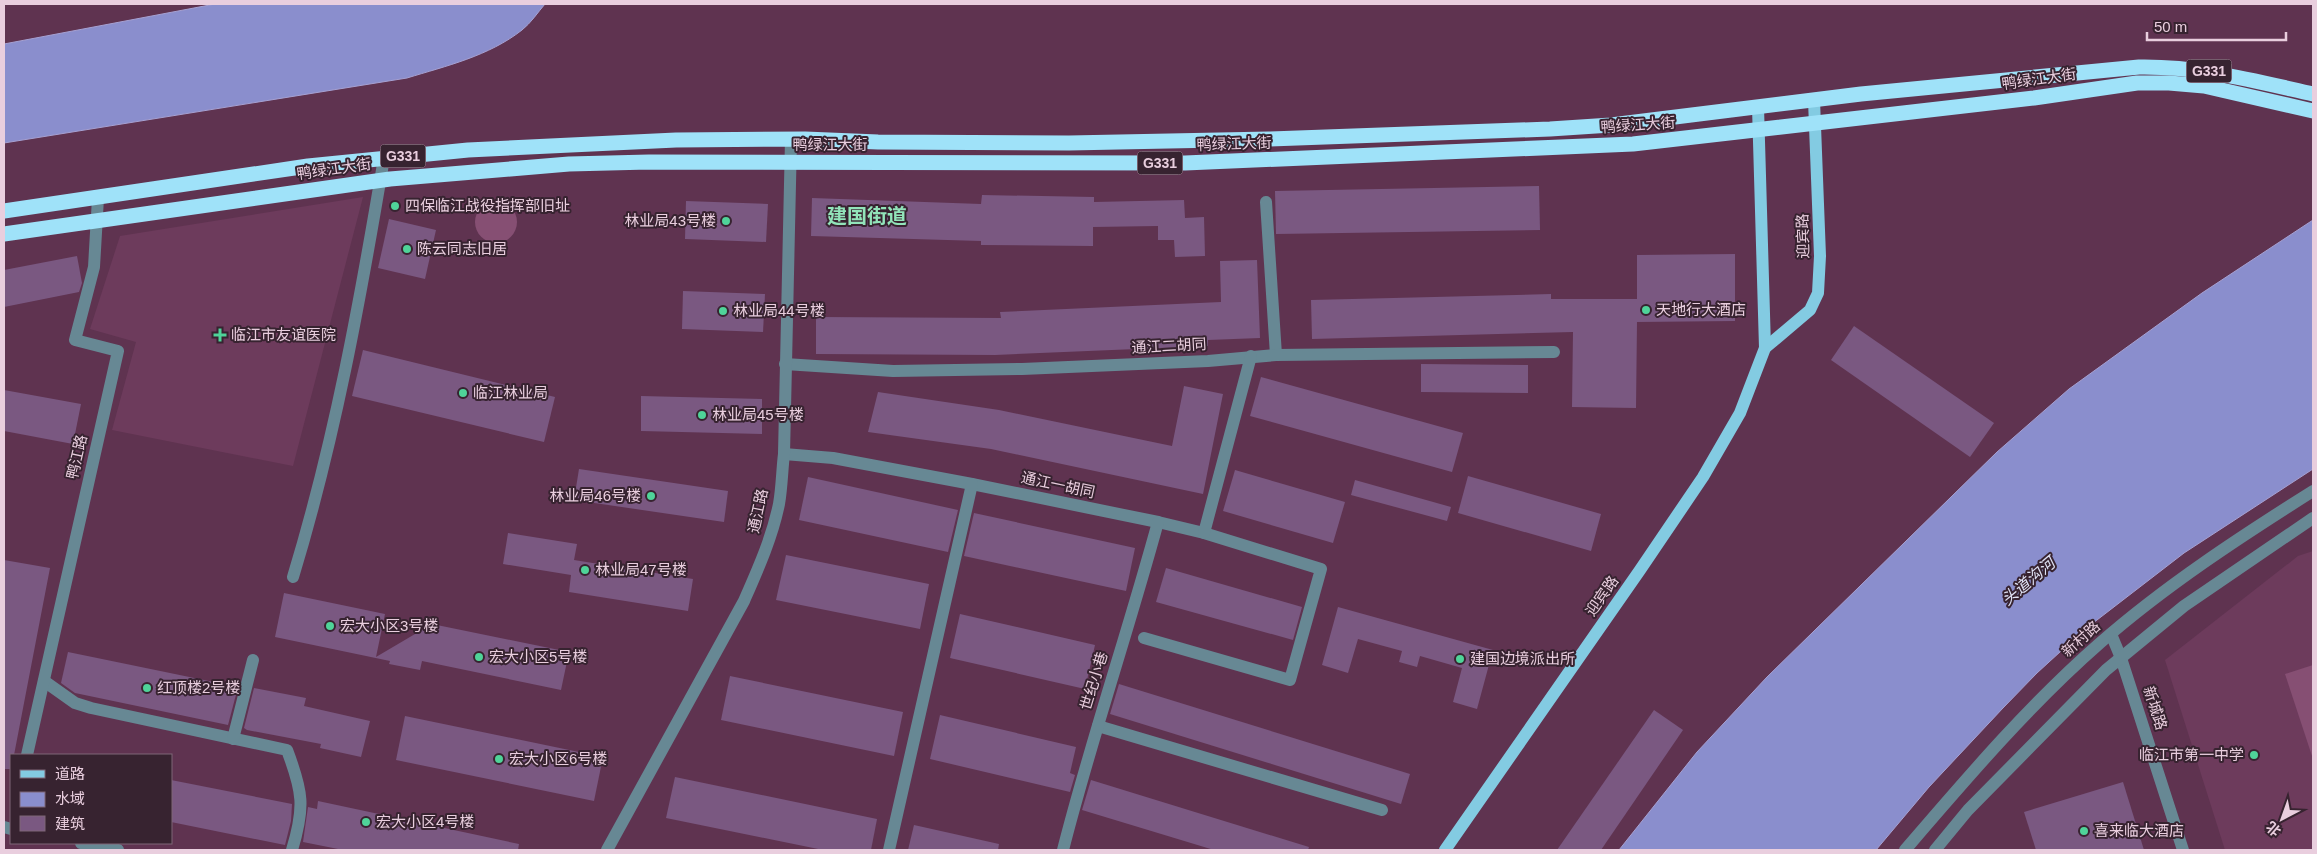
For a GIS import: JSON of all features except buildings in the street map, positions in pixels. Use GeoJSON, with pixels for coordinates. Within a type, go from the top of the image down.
{"type":"FeatureCollection","features":[{"type":"Feature","properties":{"kind":"highway","name":"鸭绿江大街"},"geometry":{"type":"LineString","coordinates":[[4,211],[308,166],[468,150],[585,143],[791,140],[1069,143],[1269,140],[1558,128],[1611,125],[1814,100],[2139,66],[2172,66],[2207,71],[2313,94]]}},
{"type":"Feature","properties":{"kind":"highway","name":"鸭绿江大街"},"geometry":{"type":"LineString","coordinates":[[4,234],[381,180],[570,164],[649,162],[1175,163],[1293,160],[1634,144],[2137,83],[2204,86],[2313,111]]}},
{"type":"Feature","properties":{"kind":"main road","name":"迎宾路"},"geometry":{"type":"LineString","coordinates":[[1766,348],[1810,310],[1818,294],[1820,256],[1814,100]]}},
{"type":"Feature","properties":{"kind":"main road","name":"迎宾路"},"geometry":{"type":"LineString","coordinates":[[1444,850],[1703,477],[1740,413],[1766,348],[1758,107]]}},
{"type":"Feature","properties":{"kind":"street","name":"通江路"},"geometry":{"type":"LineString","coordinates":[[607,850],[744,601],[762,562],[779,502],[784,454],[791,140]]}},
{"type":"Feature","properties":{"kind":"street"},"geometry":{"type":"LineString","coordinates":[[293,578],[313,511],[344,383],[384,158]]}},
{"type":"Feature","properties":{"kind":"street","name":"鸭江路"},"geometry":{"type":"LineString","coordinates":[[27,754],[118,351],[75,340],[94,267],[98,198]]}},
{"type":"Feature","properties":{"kind":"street"},"geometry":{"type":"LineString","coordinates":[[1266,202],[1276,356]]}},
{"type":"Feature","properties":{"kind":"street","name":"通江二胡同"},"geometry":{"type":"LineString","coordinates":[[785,364],[893,371],[1012,369],[1208,361],[1251,356],[1554,352]]}},
{"type":"Feature","properties":{"kind":"street"},"geometry":{"type":"LineString","coordinates":[[1204,533],[1251,356]]}},
{"type":"Feature","properties":{"kind":"street","name":"通江一胡同"},"geometry":{"type":"LineString","coordinates":[[784,454],[833,458],[1158,522],[1204,533],[1321,569],[1290,680],[1144,638]]}},
{"type":"Feature","properties":{"kind":"street"},"geometry":{"type":"LineString","coordinates":[[889,850],[972,484]]}},
{"type":"Feature","properties":{"kind":"street","name":"新村路"},"geometry":{"type":"LineString","coordinates":[[1905,850],[1965,780],[2056,685],[2111,634],[2136,613],[2182,580],[2313,490]]}},
{"type":"Feature","properties":{"kind":"street"},"geometry":{"type":"LineString","coordinates":[[1935,850],[1968,810],[2036,740],[2121,658],[2184,606],[2313,518]]}},
{"type":"Feature","properties":{"kind":"street","name":"世纪小巷"},"geometry":{"type":"LineString","coordinates":[[1064,850],[1158,522]]}},
{"type":"Feature","properties":{"kind":"street","name":"新城路"},"geometry":{"type":"LineString","coordinates":[[2111,634],[2121,658],[2183,850]]}},
{"type":"Feature","properties":{"kind":"street"},"geometry":{"type":"LineString","coordinates":[[233,739],[253,660]]}},
{"type":"Feature","properties":{"kind":"street"},"geometry":{"type":"LineString","coordinates":[[44,681],[69,699],[91,708],[287,750],[302,799],[298,832],[292,850]]}},
{"type":"Feature","properties":{"kind":"street"},"geometry":{"type":"LineString","coordinates":[[1098,726],[1382,810]]}},
{"type":"Feature","properties":{"kind":"street"},"geometry":{"type":"LineString","coordinates":[[86,844],[118,850]]}},
{"type":"Feature","properties":{"kind":"shaded area","name":"临江市友谊医院"},"geometry":{"type":"Polygon","coordinates":[[[363,197],[293,466],[112,430],[136,342],[90,329],[120,236],[363,197]]]}},
{"type":"Feature","properties":{"kind":"shaded area"},"geometry":{"type":"Polygon","coordinates":[[[500,201],[508,204],[514,210],[517,222],[514,234],[508,240],[492,243],[484,240],[478,234],[475,218],[478,210],[484,204],[500,201]]]}},
{"type":"Feature","properties":{"kind":"shaded area","name":"临江市第一中学"},"geometry":{"type":"Polygon","coordinates":[[[2313,551],[2313,850],[2225,850],[2165,660],[2298,556],[2313,551]]]}},
{"type":"Feature","properties":{"kind":"shaded area"},"geometry":{"type":"Polygon","coordinates":[[[2313,665],[2313,759],[2285,674],[2313,665]]]}},
{"type":"Feature","properties":{"kind":"water"},"geometry":{"type":"Polygon","coordinates":[[[215,4],[545,4],[525,27],[496,47],[467,59],[407,78],[4,143],[4,44],[215,4]]]}},
{"type":"Feature","properties":{"kind":"water","name":"头道沟河"},"geometry":{"type":"Polygon","coordinates":[[[2313,220],[2313,469],[2184,553],[2084,630],[2037,673],[2003,708],[1929,787],[1876,850],[1619,850],[1697,752],[1767,677],[1997,452],[2069,389],[2202,293],[2313,220]]]}},
{"type":"Feature","properties":{"kind":"place","name":"四保临江战役指挥部旧址"},"geometry":{"type":"Point","coordinates":[395,206]}},
{"type":"Feature","properties":{"kind":"place","name":"林业局43号楼"},"geometry":{"type":"Point","coordinates":[726,221]}},
{"type":"Feature","properties":{"kind":"place","name":"陈云同志旧居"},"geometry":{"type":"Point","coordinates":[407,249]}},
{"type":"Feature","properties":{"kind":"place","name":"天地行大酒店"},"geometry":{"type":"Point","coordinates":[1646,310]}},
{"type":"Feature","properties":{"kind":"place","name":"林业局44号楼"},"geometry":{"type":"Point","coordinates":[723,311]}},
{"type":"Feature","properties":{"kind":"place","name":"临江市友谊医院"},"geometry":{"type":"Point","coordinates":[220,335]}},
{"type":"Feature","properties":{"kind":"place","name":"临江林业局"},"geometry":{"type":"Point","coordinates":[463,393]}},
{"type":"Feature","properties":{"kind":"place","name":"林业局45号楼"},"geometry":{"type":"Point","coordinates":[702,415]}},
{"type":"Feature","properties":{"kind":"place","name":"林业局46号楼"},"geometry":{"type":"Point","coordinates":[651,496]}},
{"type":"Feature","properties":{"kind":"place","name":"林业局47号楼"},"geometry":{"type":"Point","coordinates":[585,570]}},
{"type":"Feature","properties":{"kind":"place","name":"宏大小区3号楼"},"geometry":{"type":"Point","coordinates":[330,626]}},
{"type":"Feature","properties":{"kind":"place","name":"宏大小区5号楼"},"geometry":{"type":"Point","coordinates":[479,657]}},
{"type":"Feature","properties":{"kind":"place","name":"建国边境派出所"},"geometry":{"type":"Point","coordinates":[1460,659]}},
{"type":"Feature","properties":{"kind":"place","name":"红顶楼2号楼"},"geometry":{"type":"Point","coordinates":[147,688]}},
{"type":"Feature","properties":{"kind":"place","name":"临江市第一中学"},"geometry":{"type":"Point","coordinates":[2254,755]}},
{"type":"Feature","properties":{"kind":"place","name":"宏大小区6号楼"},"geometry":{"type":"Point","coordinates":[499,759]}},
{"type":"Feature","properties":{"kind":"place","name":"宏大小区4号楼"},"geometry":{"type":"Point","coordinates":[366,822]}},
{"type":"Feature","properties":{"kind":"place","name":"喜来临大酒店"},"geometry":{"type":"Point","coordinates":[2084,831]}},
{"type":"Feature","properties":{"kind":"district","name":"建国街道"},"geometry":{"type":"Point","coordinates":[867,216]}}]}
